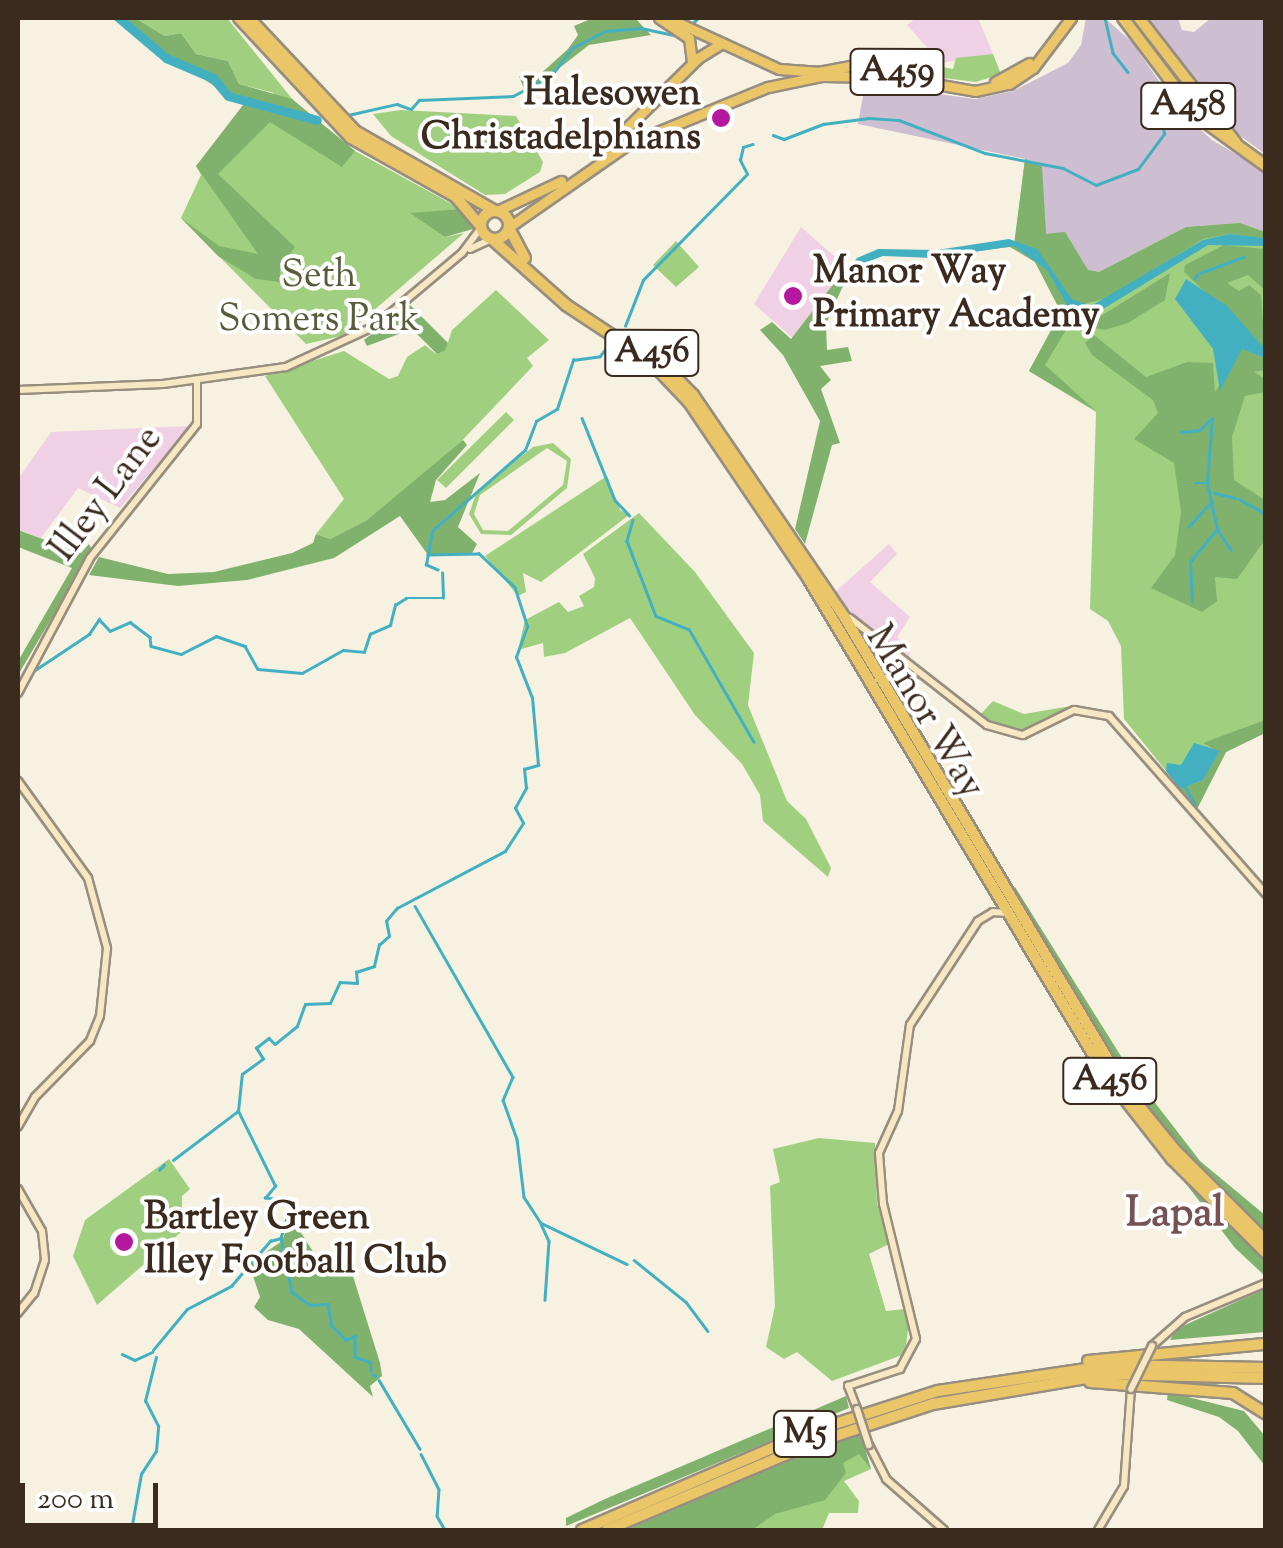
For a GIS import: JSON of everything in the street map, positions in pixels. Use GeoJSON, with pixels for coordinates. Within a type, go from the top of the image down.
{"type":"FeatureCollection","features":[{"type":"Feature","properties":{"kind":"highway","name":"A456"},"geometry":{"type":"LineString","coordinates":[[239,18],[350,138],[456,196],[492,239]]}},
{"type":"Feature","properties":{"kind":"highway","name":"A456"},"geometry":{"type":"LineString","coordinates":[[249,18],[356,131],[496,211],[509,228]]}},
{"type":"Feature","properties":{"kind":"highway","name":"A458"},"geometry":{"type":"LineString","coordinates":[[1123,18],[1198,117],[1266,163]]}},
{"type":"Feature","properties":{"kind":"highway","name":"A458"},"geometry":{"type":"LineString","coordinates":[[1140,18],[1212,119],[1266,163]]}},
{"type":"Feature","properties":{"kind":"highway"},"geometry":{"type":"LineString","coordinates":[[481,227],[496,211]]}},
{"type":"Feature","properties":{"kind":"highway"},"geometry":{"type":"LineString","coordinates":[[492,239],[509,228]]}},
{"type":"Feature","properties":{"kind":"highway","name":"Manor Way"},"geometry":{"type":"LineString","coordinates":[[509,228],[548,282],[660,360],[693,395],[882,678],[1126,1090],[1176,1152],[1266,1241]]}},
{"type":"Feature","properties":{"kind":"highway","name":"Manor Way"},"geometry":{"type":"LineString","coordinates":[[492,239],[566,305],[666,376],[764,513],[1119,1094],[1172,1160],[1266,1253]]}},
{"type":"Feature","properties":{"kind":"highway"},"geometry":{"type":"LineString","coordinates":[[1040,1372],[1170,1350],[1266,1344]]}},
{"type":"Feature","properties":{"kind":"highway","name":"M5"},"geometry":{"type":"LineString","coordinates":[[607,1530],[826,1438],[1009,1388],[1111,1374],[1248,1372],[1266,1368]]}},
{"type":"Feature","properties":{"kind":"highway","name":"M5"},"geometry":{"type":"LineString","coordinates":[[582,1530],[850,1418],[938,1391],[1040,1372],[1248,1372],[1266,1378]]}},
{"type":"Feature","properties":{"kind":"highway"},"geometry":{"type":"LineString","coordinates":[[1009,1388],[1148,1382],[1245,1396],[1266,1414]]}},
{"type":"Feature","properties":{"kind":"main road"},"geometry":{"type":"LineString","coordinates":[[659,18],[689,38],[691,65]]}},
{"type":"Feature","properties":{"kind":"main road"},"geometry":{"type":"LineString","coordinates":[[668,18],[762,62],[772,77],[768,87]]}},
{"type":"Feature","properties":{"kind":"main road","name":"A459"},"geometry":{"type":"LineString","coordinates":[[509,228],[610,154],[768,87],[821,76],[896,76],[975,91],[1010,84],[1030,66],[1068,18]]}},
{"type":"Feature","properties":{"kind":"main road"},"geometry":{"type":"LineString","coordinates":[[496,211],[556,184],[613,145],[691,65],[722,44]]}},
{"type":"Feature","properties":{"kind":"main road","name":"A459"},"geometry":{"type":"LineString","coordinates":[[762,62],[818,72],[894,72],[972,85],[1001,80],[1030,66]]}},
{"type":"Feature","properties":{"kind":"main road"},"geometry":{"type":"LineString","coordinates":[[818,72],[877,62]]}},
{"type":"Feature","properties":{"kind":"main road"},"geometry":{"type":"LineString","coordinates":[[646,110],[649,126],[665,128]]}},
{"type":"Feature","properties":{"kind":"street"},"geometry":{"type":"LineString","coordinates":[[18,390],[254,374],[336,348],[376,326],[462,252],[481,227]]}},
{"type":"Feature","properties":{"kind":"street"},"geometry":{"type":"LineString","coordinates":[[462,252],[492,239]]}},
{"type":"Feature","properties":{"kind":"street","name":"Illey Lane"},"geometry":{"type":"LineString","coordinates":[[18,693],[90,558],[197,424],[197,380]]}},
{"type":"Feature","properties":{"kind":"street"},"geometry":{"type":"LineString","coordinates":[[832,599],[902,662],[972,717],[1012,734],[1039,730],[1074,710],[1109,716],[1266,894]]}},
{"type":"Feature","properties":{"kind":"street"},"geometry":{"type":"LineString","coordinates":[[902,662],[902,672]]}},
{"type":"Feature","properties":{"kind":"street"},"geometry":{"type":"LineString","coordinates":[[865,674],[882,678],[902,672],[920,677]]}},
{"type":"Feature","properties":{"kind":"street"},"geometry":{"type":"LineString","coordinates":[[892,696],[892,680],[902,672]]}},
{"type":"Feature","properties":{"kind":"street"},"geometry":{"type":"LineString","coordinates":[[18,781],[82,868],[102,914],[107,948],[100,1016],[90,1041],[35,1097],[18,1127]]}},
{"type":"Feature","properties":{"kind":"street"},"geometry":{"type":"LineString","coordinates":[[944,1530],[886,1479],[848,1386],[900,1368],[914,1350],[883,1204],[879,1153],[898,1112],[910,1025],[966,937],[993,912],[994,892]]}},
{"type":"Feature","properties":{"kind":"street"},"geometry":{"type":"LineString","coordinates":[[993,912],[1007,913]]}},
{"type":"Feature","properties":{"kind":"street"},"geometry":{"type":"LineString","coordinates":[[18,1189],[42,1231],[46,1260],[34,1294],[18,1313]]}},
{"type":"Feature","properties":{"kind":"street"},"geometry":{"type":"LineString","coordinates":[[1098,1530],[1124,1486],[1130,1389],[1152,1346],[1185,1317],[1266,1283]]}},
{"type":"Feature","properties":{"kind":"shaded area"},"geometry":{"type":"Polygon","coordinates":[[[916,18],[978,18],[993,54],[941,63],[907,25],[916,18]]]}},
{"type":"Feature","properties":{"kind":"shaded area"},"geometry":{"type":"Polygon","coordinates":[[[1086,18],[1107,20],[1132,42],[1179,110],[1212,140],[1265,171],[1265,232],[1240,223],[1186,227],[1099,272],[1088,270],[1065,233],[1046,235],[1025,159],[858,124],[865,84],[975,99],[1013,91],[1068,63],[1081,45],[1086,18]]]}},
{"type":"Feature","properties":{"kind":"shaded area"},"geometry":{"type":"Polygon","coordinates":[[[1145,18],[1178,18],[1182,30],[1194,32],[1211,18],[1265,18],[1265,154],[1224,124],[1218,95],[1208,86],[1196,88],[1145,18]]]}},
{"type":"Feature","properties":{"kind":"shaded area","name":"Manor Way Primary Academy"},"geometry":{"type":"Polygon","coordinates":[[[801,227],[844,265],[822,304],[812,355],[754,304],[801,227]]]}},
{"type":"Feature","properties":{"kind":"shaded area"},"geometry":{"type":"Polygon","coordinates":[[[190,426],[120,508],[78,488],[41,538],[18,530],[18,479],[51,432],[190,426]]]}},
{"type":"Feature","properties":{"kind":"shaded area"},"geometry":{"type":"Polygon","coordinates":[[[889,544],[897,554],[870,582],[910,617],[897,637],[909,648],[910,663],[862,625],[835,592],[889,544]]]}},
{"type":"Feature","properties":{"kind":"green space"},"geometry":{"type":"Polygon","coordinates":[[[111,18],[135,18],[165,36],[181,33],[196,54],[228,61],[239,84],[292,99],[355,151],[342,167],[270,122],[218,174],[295,247],[280,268],[280,282],[256,279],[218,256],[181,218],[219,246],[258,254],[196,166],[243,105],[111,18]]]}},
{"type":"Feature","properties":{"kind":"green space","name":"Seth Somers Park"},"geometry":{"type":"Polygon","coordinates":[[[135,18],[227,18],[293,100],[355,151],[461,209],[445,237],[464,233],[345,335],[306,344],[181,218],[201,175],[196,166],[274,93],[239,84],[228,61],[196,54],[181,33],[165,36],[135,18]]]}},
{"type":"Feature","properties":{"kind":"green space"},"geometry":{"type":"Polygon","coordinates":[[[593,18],[635,18],[651,35],[589,45],[526,94],[519,76],[538,76],[568,49],[578,35],[574,26],[593,18]]]}},
{"type":"Feature","properties":{"kind":"green space"},"geometry":{"type":"Polygon","coordinates":[[[993,54],[1001,74],[976,82],[862,68],[901,59],[953,69],[956,58],[993,54]]]}},
{"type":"Feature","properties":{"kind":"green space"},"geometry":{"type":"Polygon","coordinates":[[[401,110],[516,116],[543,162],[540,172],[505,194],[485,195],[391,136],[373,114],[401,110]]]}},
{"type":"Feature","properties":{"kind":"green space"},"geometry":{"type":"Polygon","coordinates":[[[1025,159],[1033,183],[1043,188],[1046,234],[1065,232],[1088,270],[1099,272],[1186,227],[1240,223],[1265,232],[1265,733],[1226,752],[1197,809],[1124,719],[1121,646],[1108,621],[1090,609],[1096,412],[1029,371],[1061,312],[1035,262],[1014,248],[1025,159]]]}},
{"type":"Feature","properties":{"kind":"green space"},"geometry":{"type":"Polygon","coordinates":[[[1025,159],[1042,166],[1046,234],[1065,232],[1088,270],[1099,272],[1186,227],[1240,223],[1265,232],[1265,238],[1229,234],[1203,239],[1110,297],[1081,305],[1045,365],[1096,411],[1029,371],[1061,312],[1035,262],[1010,247],[959,253],[1014,245],[1025,159]]]}},
{"type":"Feature","properties":{"kind":"green space"},"geometry":{"type":"Polygon","coordinates":[[[461,209],[473,229],[445,237],[410,213],[461,209]]]}},
{"type":"Feature","properties":{"kind":"green space"},"geometry":{"type":"Polygon","coordinates":[[[676,241],[699,267],[676,287],[653,265],[676,241]]]}},
{"type":"Feature","properties":{"kind":"green space"},"geometry":{"type":"Polygon","coordinates":[[[1224,245],[1265,249],[1265,290],[1248,275],[1227,283],[1239,291],[1249,285],[1261,295],[1265,349],[1184,272],[1185,265],[1224,245]]]}},
{"type":"Feature","properties":{"kind":"green space"},"geometry":{"type":"Polygon","coordinates":[[[1170,273],[1165,300],[1128,323],[1104,330],[1081,325],[1080,319],[1096,319],[1170,273]]]}},
{"type":"Feature","properties":{"kind":"green space"},"geometry":{"type":"Polygon","coordinates":[[[835,282],[842,288],[826,324],[827,350],[848,347],[852,361],[820,366],[831,380],[821,389],[840,443],[832,445],[805,544],[795,529],[820,421],[783,355],[760,330],[772,322],[791,339],[835,282]]]}},
{"type":"Feature","properties":{"kind":"green space"},"geometry":{"type":"Polygon","coordinates":[[[496,290],[549,340],[527,358],[533,366],[454,449],[367,520],[330,539],[316,534],[344,499],[265,376],[344,351],[389,379],[398,376],[407,357],[425,345],[436,354],[445,351],[452,330],[496,290]]]}},
{"type":"Feature","properties":{"kind":"green space"},"geometry":{"type":"Polygon","coordinates":[[[410,305],[448,343],[445,351],[437,354],[412,329],[367,346],[364,340],[410,305]]]}},
{"type":"Feature","properties":{"kind":"green space"},"geometry":{"type":"Polygon","coordinates":[[[1094,335],[1146,377],[1187,362],[1213,363],[1215,392],[1242,349],[1265,358],[1265,370],[1254,372],[1265,379],[1265,392],[1245,396],[1232,437],[1234,480],[1265,500],[1265,540],[1237,579],[1215,577],[1217,601],[1202,612],[1151,588],[1175,555],[1181,512],[1174,463],[1134,439],[1158,413],[1153,400],[1092,355],[1085,343],[1094,335]]]}},
{"type":"Feature","properties":{"kind":"green space"},"geometry":{"type":"Polygon","coordinates":[[[506,412],[514,420],[446,488],[437,480],[506,412]]]}},
{"type":"Feature","properties":{"kind":"green space"},"geometry":{"type":"Polygon","coordinates":[[[463,440],[467,445],[436,480],[430,502],[445,500],[480,473],[458,527],[477,544],[472,553],[428,555],[400,516],[334,558],[247,580],[178,586],[89,575],[99,557],[168,574],[214,572],[292,553],[313,543],[316,534],[330,539],[367,520],[463,440]]]}},
{"type":"Feature","properties":{"kind":"green space"},"geometry":{"type":"Polygon","coordinates":[[[553,443],[571,459],[567,488],[511,535],[481,534],[469,514],[477,491],[533,447],[553,443]],[[547,448],[480,495],[474,514],[483,530],[508,531],[563,485],[567,461],[547,448]]]}},
{"type":"Feature","properties":{"kind":"green space"},"geometry":{"type":"Polygon","coordinates":[[[607,476],[620,510],[629,515],[541,582],[523,573],[526,592],[518,596],[485,556],[607,476]]]}},
{"type":"Feature","properties":{"kind":"green space"},"geometry":{"type":"Polygon","coordinates":[[[639,513],[695,572],[754,653],[748,705],[787,801],[806,819],[831,868],[828,877],[763,821],[760,795],[742,764],[695,715],[630,618],[565,653],[544,657],[543,643],[518,650],[525,620],[559,602],[568,612],[584,606],[579,596],[594,587],[595,578],[583,554],[639,513]]]}},
{"type":"Feature","properties":{"kind":"green space"},"geometry":{"type":"Polygon","coordinates":[[[18,530],[81,553],[89,544],[92,550],[18,675],[18,661],[72,568],[18,547],[18,530]]]}},
{"type":"Feature","properties":{"kind":"green space"},"geometry":{"type":"Polygon","coordinates":[[[993,701],[1024,714],[1071,706],[1020,731],[979,716],[993,701]]]}},
{"type":"Feature","properties":{"kind":"green space"},"geometry":{"type":"Polygon","coordinates":[[[1265,720],[1265,733],[1226,752],[1197,809],[1180,789],[1203,780],[1219,752],[1203,743],[1265,720]]]}},
{"type":"Feature","properties":{"kind":"green space"},"geometry":{"type":"Polygon","coordinates":[[[1015,887],[1129,1069],[1200,1161],[1265,1215],[1265,1234],[1195,1166],[1118,1069],[1010,889],[1015,887]]]}},
{"type":"Feature","properties":{"kind":"green space"},"geometry":{"type":"Polygon","coordinates":[[[819,1138],[875,1143],[877,1203],[889,1244],[869,1254],[886,1311],[905,1309],[909,1321],[905,1354],[832,1381],[797,1352],[784,1359],[766,1347],[775,1306],[770,1186],[780,1182],[773,1149],[819,1138]]]}},
{"type":"Feature","properties":{"kind":"green space"},"geometry":{"type":"Polygon","coordinates":[[[169,1159],[190,1189],[182,1196],[182,1215],[195,1220],[97,1305],[73,1256],[85,1220],[169,1159]]]}},
{"type":"Feature","properties":{"kind":"green space"},"geometry":{"type":"Polygon","coordinates":[[[1174,1168],[1265,1260],[1265,1276],[1235,1248],[1174,1168]]]}},
{"type":"Feature","properties":{"kind":"green space"},"geometry":{"type":"Polygon","coordinates":[[[291,1217],[326,1272],[348,1260],[380,1363],[382,1376],[370,1386],[373,1397],[299,1329],[268,1320],[254,1307],[260,1297],[249,1264],[282,1241],[291,1217]]]}},
{"type":"Feature","properties":{"kind":"green space"},"geometry":{"type":"Polygon","coordinates":[[[1265,1289],[1265,1332],[1170,1340],[1176,1329],[1265,1289]]]}},
{"type":"Feature","properties":{"kind":"green space"},"geometry":{"type":"Polygon","coordinates":[[[1168,1392],[1244,1411],[1265,1436],[1265,1466],[1238,1431],[1219,1417],[1167,1400],[1168,1392]]]}},
{"type":"Feature","properties":{"kind":"green space"},"geometry":{"type":"Polygon","coordinates":[[[846,1396],[849,1408],[566,1526],[566,1518],[605,1499],[846,1396]]]}},
{"type":"Feature","properties":{"kind":"green space"},"geometry":{"type":"Polygon","coordinates":[[[860,1431],[871,1469],[859,1454],[843,1463],[846,1473],[825,1500],[775,1514],[752,1530],[626,1530],[860,1431]]]}},
{"type":"Feature","properties":{"kind":"green space"},"geometry":{"type":"Polygon","coordinates":[[[863,1448],[871,1469],[844,1481],[859,1501],[858,1513],[829,1513],[822,1530],[651,1530],[863,1448]]]}},
{"type":"Feature","properties":{"kind":"water"},"geometry":{"type":"Polygon","coordinates":[[[1229,234],[1265,238],[1265,246],[1208,245],[1090,317],[1071,312],[1047,270],[1014,246],[934,258],[883,256],[862,264],[842,288],[836,284],[857,258],[878,249],[937,250],[1009,239],[1037,249],[1072,299],[1091,306],[1203,240],[1229,234]]]}},
{"type":"Feature","properties":{"kind":"water"},"geometry":{"type":"Polygon","coordinates":[[[1186,279],[1227,306],[1265,349],[1265,358],[1242,349],[1220,391],[1213,349],[1175,299],[1186,279]]]}},
{"type":"Feature","properties":{"kind":"water"},"geometry":{"type":"Polygon","coordinates":[[[1194,743],[1220,751],[1203,780],[1180,789],[1166,771],[1167,763],[1181,765],[1194,743]]]}},
{"type":"Feature","properties":{"kind":"waterway"},"geometry":{"type":"LineString","coordinates":[[119,18],[166,58],[213,78],[228,96],[317,120]]}},
{"type":"Feature","properties":{"kind":"waterway"},"geometry":{"type":"LineString","coordinates":[[693,23],[698,18]]}},
{"type":"Feature","properties":{"kind":"waterway"},"geometry":{"type":"LineString","coordinates":[[1105,18],[1113,53],[1128,72]]}},
{"type":"Feature","properties":{"kind":"waterway"},"geometry":{"type":"LineString","coordinates":[[348,115],[397,104],[411,109],[419,100],[513,96],[551,76],[572,48],[606,31],[641,28],[673,35]]}},
{"type":"Feature","properties":{"kind":"waterway"},"geometry":{"type":"LineString","coordinates":[[773,135],[784,139],[823,124],[869,118],[899,120],[985,153],[1063,168],[1096,185],[1138,169],[1164,134],[1162,122]]}},
{"type":"Feature","properties":{"kind":"waterway"},"geometry":{"type":"LineString","coordinates":[[625,326],[643,280],[747,174],[740,160],[743,147],[753,144]]}},
{"type":"Feature","properties":{"kind":"waterway"},"geometry":{"type":"LineString","coordinates":[[1200,273],[1243,257]]}},
{"type":"Feature","properties":{"kind":"waterway"},"geometry":{"type":"LineString","coordinates":[[1194,279],[1197,275]]}},
{"type":"Feature","properties":{"kind":"waterway"},"geometry":{"type":"LineString","coordinates":[[438,570],[426,565],[432,531],[525,450],[536,421],[557,409],[573,360],[600,356],[609,344]]}},
{"type":"Feature","properties":{"kind":"waterway"},"geometry":{"type":"LineString","coordinates":[[582,418],[615,500],[629,515]]}},
{"type":"Feature","properties":{"kind":"waterway"},"geometry":{"type":"LineString","coordinates":[[1192,602],[1190,562],[1217,529],[1207,483],[1212,418]]}},
{"type":"Feature","properties":{"kind":"waterway"},"geometry":{"type":"LineString","coordinates":[[1181,432],[1200,430],[1210,420]]}},
{"type":"Feature","properties":{"kind":"waterway"},"geometry":{"type":"LineString","coordinates":[[1195,483],[1207,483]]}},
{"type":"Feature","properties":{"kind":"waterway"},"geometry":{"type":"LineString","coordinates":[[1214,493],[1235,498]]}},
{"type":"Feature","properties":{"kind":"waterway"},"geometry":{"type":"LineString","coordinates":[[1239,499],[1266,514]]}},
{"type":"Feature","properties":{"kind":"waterway"},"geometry":{"type":"LineString","coordinates":[[1188,527],[1210,503]]}},
{"type":"Feature","properties":{"kind":"waterway"},"geometry":{"type":"LineString","coordinates":[[633,520],[627,541],[656,616],[689,629],[754,742]]}},
{"type":"Feature","properties":{"kind":"waterway"},"geometry":{"type":"LineString","coordinates":[[1217,529],[1231,550]]}},
{"type":"Feature","properties":{"kind":"waterway"},"geometry":{"type":"LineString","coordinates":[[287,1201],[265,1198],[275,1186],[238,1111],[242,1074],[263,1059],[256,1048],[269,1038],[275,1044],[297,1026],[305,1004],[330,1003],[340,982],[357,983],[356,972],[374,966],[379,945],[389,936],[386,921],[397,908],[505,851],[523,823],[515,808],[526,788],[524,769],[538,765],[532,698],[516,657],[527,626],[515,588],[479,554],[428,555]]}},
{"type":"Feature","properties":{"kind":"waterway"},"geometry":{"type":"LineString","coordinates":[[32,672],[89,634],[99,619],[110,631],[130,622],[150,637],[151,646],[181,654],[216,636],[245,646],[258,669],[302,673],[343,650],[364,652],[370,634],[390,625],[395,605],[406,598],[443,598],[442,573]]}},
{"type":"Feature","properties":{"kind":"waterway"},"geometry":{"type":"LineString","coordinates":[[1185,786],[1195,804]]}},
{"type":"Feature","properties":{"kind":"waterway"},"geometry":{"type":"LineString","coordinates":[[415,906],[513,1077],[503,1100],[517,1139],[524,1197],[541,1223],[627,1264]]}},
{"type":"Feature","properties":{"kind":"waterway"},"geometry":{"type":"LineString","coordinates":[[173,1160],[238,1111]]}},
{"type":"Feature","properties":{"kind":"waterway"},"geometry":{"type":"LineString","coordinates":[[159,1170],[164,1165]]}},
{"type":"Feature","properties":{"kind":"waterway"},"geometry":{"type":"LineString","coordinates":[[289,1212],[281,1238],[292,1292],[310,1305],[328,1304],[332,1326],[346,1340],[355,1336],[355,1357],[370,1362],[371,1370]]}},
{"type":"Feature","properties":{"kind":"waterway"},"geometry":{"type":"LineString","coordinates":[[541,1224],[549,1241],[545,1300]]}},
{"type":"Feature","properties":{"kind":"waterway"},"geometry":{"type":"LineString","coordinates":[[153,1350],[187,1309],[231,1286],[270,1241],[281,1238]]}},
{"type":"Feature","properties":{"kind":"waterway"},"geometry":{"type":"LineString","coordinates":[[634,1260],[686,1302],[708,1331]]}},
{"type":"Feature","properties":{"kind":"waterway"},"geometry":{"type":"LineString","coordinates":[[122,1354],[135,1360],[152,1352]]}},
{"type":"Feature","properties":{"kind":"waterway"},"geometry":{"type":"LineString","coordinates":[[131,1530],[141,1474],[156,1451],[158,1426],[145,1401],[156,1357]]}},
{"type":"Feature","properties":{"kind":"waterway"},"geometry":{"type":"LineString","coordinates":[[379,1380],[420,1449]]}},
{"type":"Feature","properties":{"kind":"waterway"},"geometry":{"type":"LineString","coordinates":[[421,1454],[439,1489],[437,1516],[445,1530]]}},
{"type":"Feature","properties":{"kind":"place","name":"Halesowen Christadelphians"},"geometry":{"type":"Point","coordinates":[721,118]}},
{"type":"Feature","properties":{"kind":"place","name":"Manor Way Primary Academy"},"geometry":{"type":"Point","coordinates":[793,296]}},
{"type":"Feature","properties":{"kind":"place","name":"Bartley Green Illey Football Club"},"geometry":{"type":"Point","coordinates":[124,1242]}},
{"type":"Feature","properties":{"kind":"district","name":"Lapal"},"geometry":{"type":"Point","coordinates":[1175,1215]}}]}
